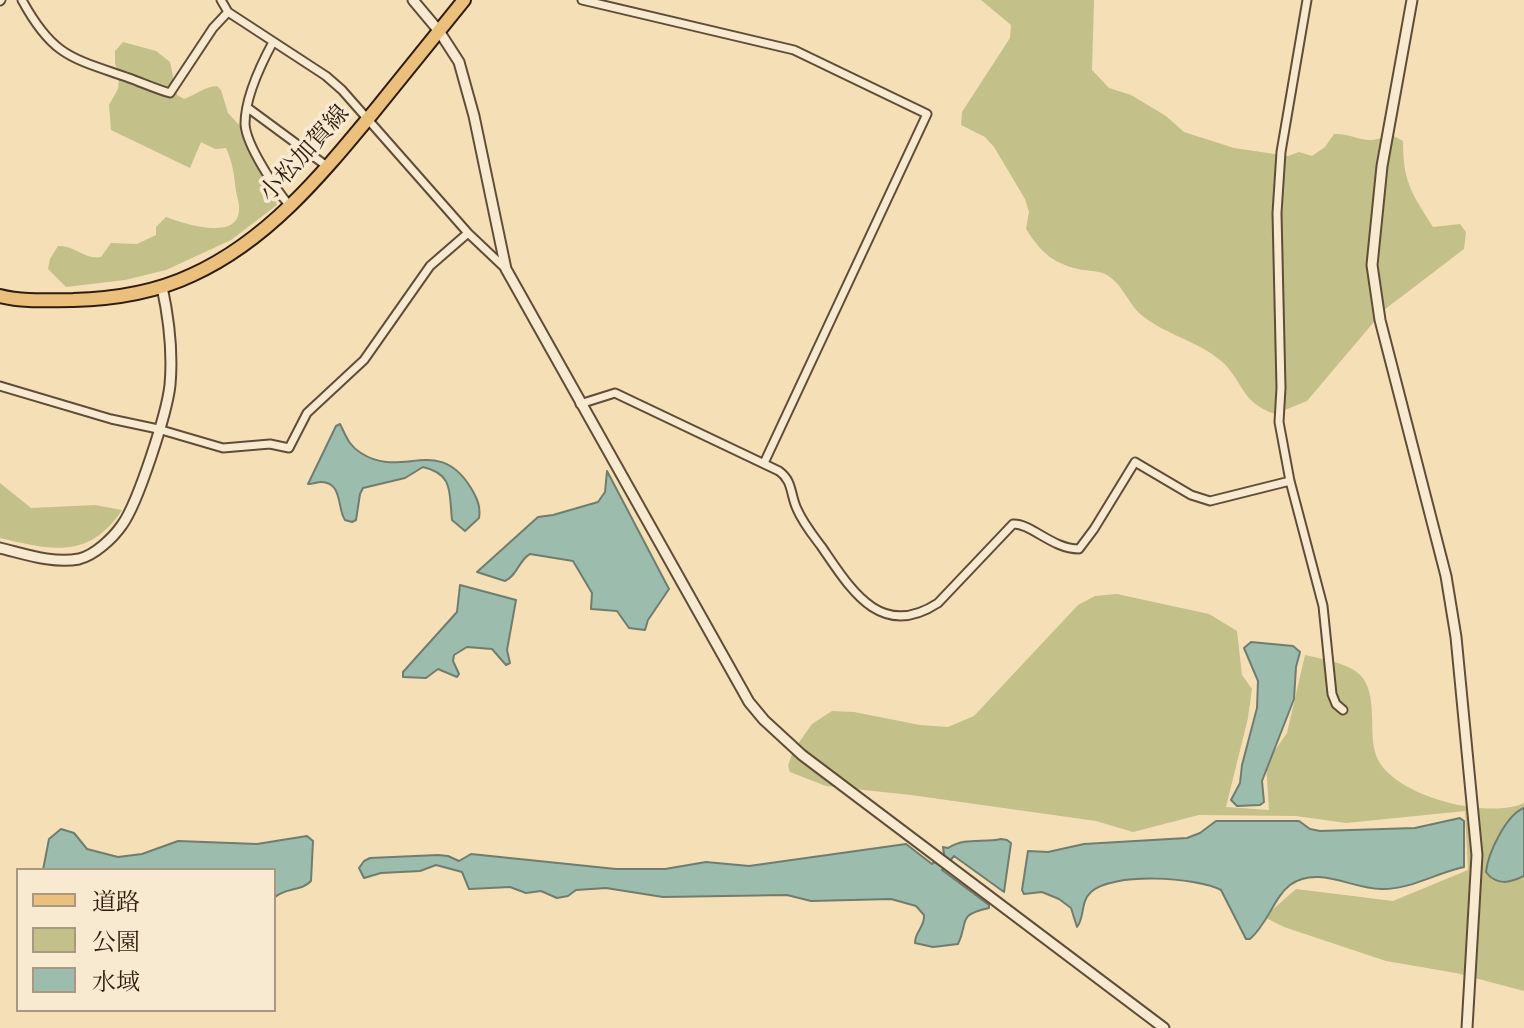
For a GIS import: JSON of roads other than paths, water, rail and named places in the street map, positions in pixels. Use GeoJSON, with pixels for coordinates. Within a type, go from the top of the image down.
{"type":"FeatureCollection","features":[{"type":"Feature","properties":{"kind":"main road","name":"小松加賀線"},"geometry":{"type":"LineString","coordinates":[[0,296],[35,300],[107,298],[162,287],[192,276],[223,258],[275,221],[328,167],[464,0]]}},
{"type":"Feature","properties":{"kind":"street"},"geometry":{"type":"LineString","coordinates":[[22,0],[44,36],[58,50],[81,63],[170,93],[213,28],[228,12]]}},
{"type":"Feature","properties":{"kind":"street"},"geometry":{"type":"LineString","coordinates":[[221,0],[228,12],[326,76],[368,118],[468,233],[506,269]]}},
{"type":"Feature","properties":{"kind":"street"},"geometry":{"type":"LineString","coordinates":[[413,0],[439,31],[459,62],[506,269],[749,702],[802,755],[1164,1028]]}},
{"type":"Feature","properties":{"kind":"street"},"geometry":{"type":"LineString","coordinates":[[582,0],[794,50],[927,114],[764,463]]}},
{"type":"Feature","properties":{"kind":"street"},"geometry":{"type":"LineString","coordinates":[[1307,0],[1281,152],[1277,213],[1279,422],[1290,481],[1323,606],[1332,694],[1343,710]]}},
{"type":"Feature","properties":{"kind":"street"},"geometry":{"type":"LineString","coordinates":[[1412,0],[1382,166],[1372,265],[1380,320],[1446,576],[1456,637],[1477,855],[1467,1028]]}},
{"type":"Feature","properties":{"kind":"street"},"geometry":{"type":"LineString","coordinates":[[273,42],[254,84],[246,132],[280,194],[290,206]]}},
{"type":"Feature","properties":{"kind":"street"},"geometry":{"type":"LineString","coordinates":[[248,108],[328,167]]}},
{"type":"Feature","properties":{"kind":"street"},"geometry":{"type":"LineString","coordinates":[[0,386],[223,448],[270,444],[289,448],[307,413],[364,360],[430,266],[468,233]]}},
{"type":"Feature","properties":{"kind":"street"},"geometry":{"type":"LineString","coordinates":[[0,548],[61,560],[79,559],[113,536],[130,511],[170,388],[169,318],[162,287]]}},
{"type":"Feature","properties":{"kind":"street"},"geometry":{"type":"LineString","coordinates":[[580,404],[615,393],[779,471],[790,481],[795,507],[806,527],[855,593],[875,610],[905,617],[938,603],[1013,524],[1021,524],[1062,547],[1079,549],[1135,462],[1191,495],[1210,501],[1290,481]]}},
{"type":"Feature","properties":{"kind":"water"},"geometry":{"type":"Polygon","coordinates":[[[340,424],[354,447],[376,460],[433,460],[458,472],[477,499],[479,518],[465,531],[452,520],[450,493],[445,480],[440,474],[423,467],[405,478],[363,488],[356,520],[345,520],[333,486],[321,482],[308,484],[336,426],[340,424]]]}},
{"type":"Feature","properties":{"kind":"water"},"geometry":{"type":"Polygon","coordinates":[[[607,471],[669,589],[648,620],[645,630],[629,628],[617,611],[591,609],[592,593],[573,561],[530,554],[505,581],[477,572],[538,517],[598,502],[605,492],[607,471]]]}},
{"type":"Feature","properties":{"kind":"water"},"geometry":{"type":"Polygon","coordinates":[[[460,585],[516,600],[507,650],[510,663],[506,665],[492,649],[467,647],[454,655],[457,677],[438,669],[426,678],[403,677],[403,672],[457,612],[460,585]]]}},
{"type":"Feature","properties":{"kind":"water"},"geometry":{"type":"Polygon","coordinates":[[[1251,642],[1293,646],[1300,652],[1294,699],[1262,781],[1264,802],[1237,806],[1231,800],[1240,783],[1257,708],[1258,681],[1244,648],[1251,642]]]}},
{"type":"Feature","properties":{"kind":"water"},"geometry":{"type":"Polygon","coordinates":[[[1524,808],[1524,876],[1508,882],[1494,880],[1486,872],[1490,855],[1505,826],[1524,808]]]}},
{"type":"Feature","properties":{"kind":"water"},"geometry":{"type":"Polygon","coordinates":[[[1460,818],[1464,821],[1464,867],[1391,889],[1370,888],[1323,877],[1301,879],[1284,890],[1250,939],[1246,939],[1221,890],[1193,882],[1135,879],[1102,886],[1088,896],[1077,927],[1071,908],[1059,899],[1042,892],[1024,894],[1022,890],[1028,851],[1048,852],[1084,844],[1187,838],[1216,821],[1299,821],[1310,829],[1320,831],[1415,828],[1460,818]]]}},
{"type":"Feature","properties":{"kind":"water"},"geometry":{"type":"Polygon","coordinates":[[[61,829],[74,833],[87,849],[118,857],[142,854],[178,841],[257,844],[307,836],[313,841],[311,881],[276,897],[276,868],[43,868],[49,839],[61,829]]]}},
{"type":"Feature","properties":{"kind":"water"},"geometry":{"type":"Polygon","coordinates":[[[1001,839],[1011,843],[1004,892],[954,856],[942,870],[989,908],[972,913],[965,920],[958,944],[933,947],[915,943],[924,915],[916,906],[891,899],[811,901],[787,895],[663,897],[606,888],[576,890],[568,896],[557,898],[541,891],[526,893],[510,887],[469,889],[462,872],[436,865],[420,871],[381,873],[364,878],[359,868],[370,858],[438,855],[459,861],[471,854],[616,869],[665,869],[706,862],[749,866],[906,844],[932,864],[944,854],[943,847],[967,841],[1001,839]]]}}]}
